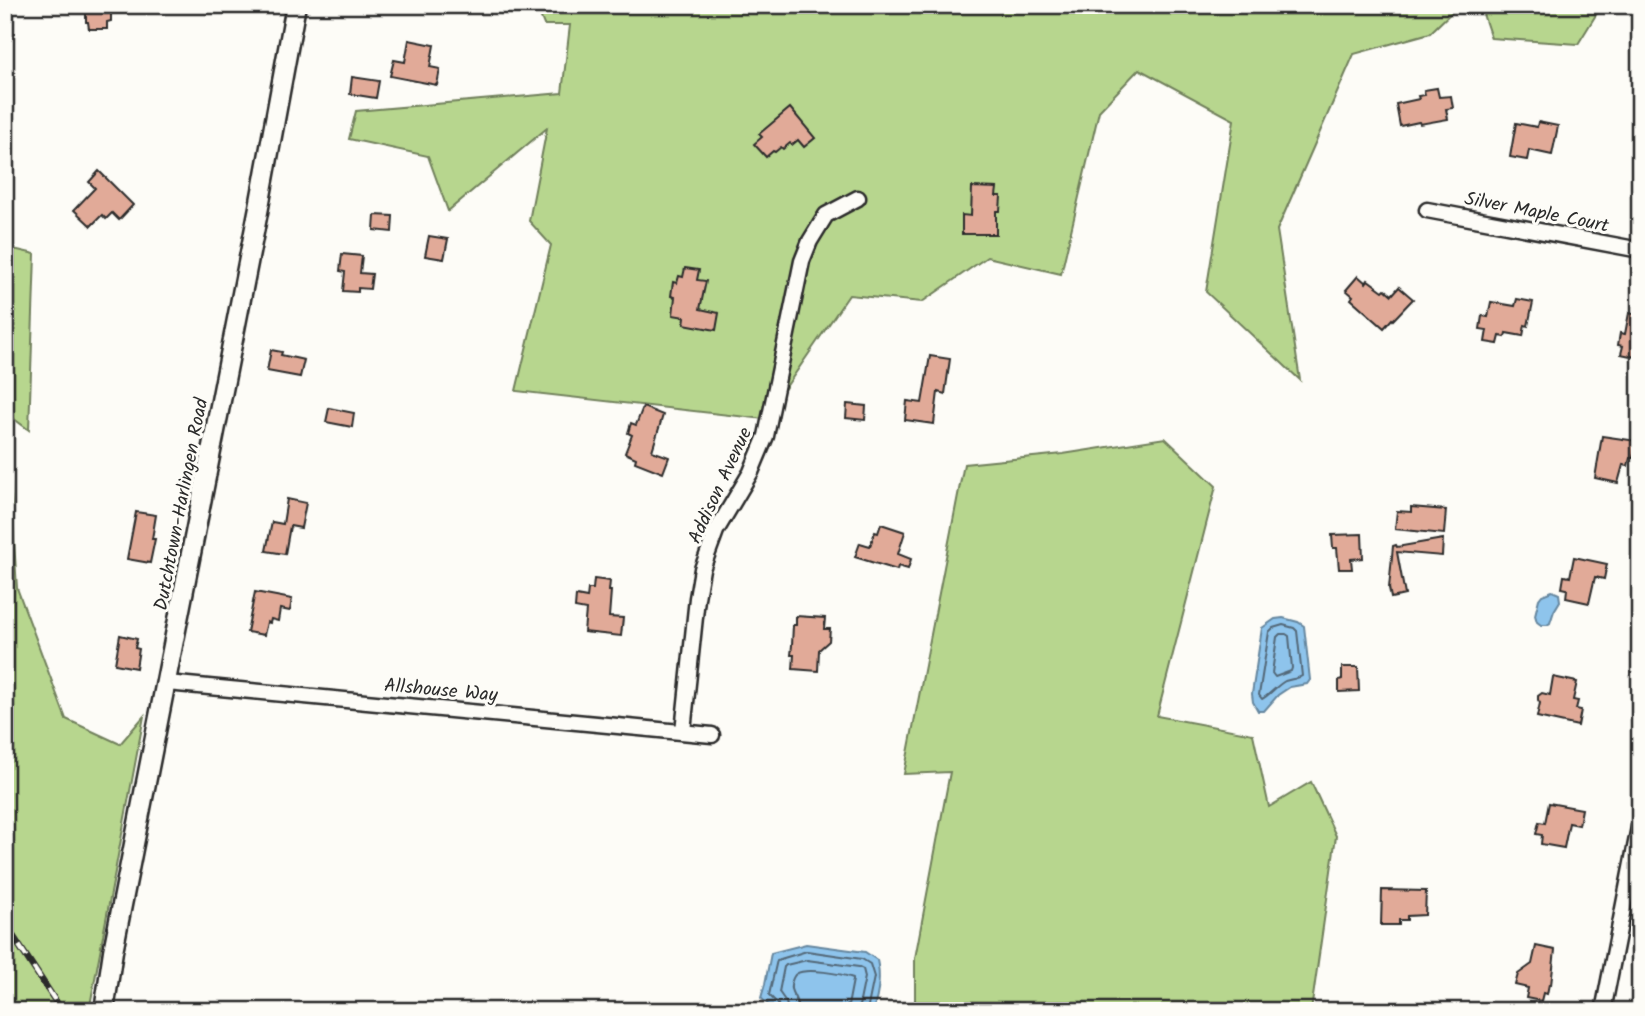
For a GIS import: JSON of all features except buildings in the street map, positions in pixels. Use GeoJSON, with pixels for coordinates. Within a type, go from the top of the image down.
{"type":"FeatureCollection","features":[{"type":"Feature","properties":{"kind":"street","name":"Dutchtown-Harlingen Road"},"geometry":{"type":"LineString","coordinates":[[104,1008],[257,220],[296,5]]}},
{"type":"Feature","properties":{"kind":"street","name":"Addison Avenue"},"geometry":{"type":"LineString","coordinates":[[683,731],[702,569],[716,531],[760,455],[802,261],[810,241],[826,215],[858,198]]}},
{"type":"Feature","properties":{"kind":"street","name":"Silver Maple Court"},"geometry":{"type":"LineString","coordinates":[[1427,210],[1640,250]]}},
{"type":"Feature","properties":{"kind":"street","name":"Allshouse Way"},"geometry":{"type":"LineString","coordinates":[[167,683],[712,735]]}},
{"type":"Feature","properties":{"kind":"street"},"geometry":{"type":"LineString","coordinates":[[1603,1011],[1640,822]]}},
{"type":"Feature","properties":{"kind":"green space"},"geometry":{"type":"Polygon","coordinates":[[[536,5],[1459,5],[1430,33],[1354,54],[1277,230],[1300,380],[1206,292],[1234,120],[1139,69],[1099,111],[1061,274],[987,257],[922,302],[849,295],[764,419],[516,391],[551,245],[529,221],[547,128],[448,211],[428,156],[349,139],[356,111],[562,93],[570,25],[544,25],[536,5]]]}},
{"type":"Feature","properties":{"kind":"green space"},"geometry":{"type":"Polygon","coordinates":[[[1480,5],[1602,5],[1578,44],[1491,38],[1480,5]]]}},
{"type":"Feature","properties":{"kind":"green space"},"geometry":{"type":"Polygon","coordinates":[[[5,247],[35,254],[29,430],[6,413],[5,247]]]}},
{"type":"Feature","properties":{"kind":"green space"},"geometry":{"type":"Polygon","coordinates":[[[1165,438],[1216,486],[1157,716],[1253,734],[1269,807],[1311,782],[1336,836],[1311,1011],[915,1011],[915,958],[950,772],[904,774],[964,464],[1063,454],[1165,438]]]}},
{"type":"Feature","properties":{"kind":"green space"},"geometry":{"type":"Polygon","coordinates":[[[5,462],[9,463],[17,588],[66,719],[120,744],[144,716],[89,1011],[5,1011],[5,462]]]}},
{"type":"Feature","properties":{"kind":"water"},"geometry":{"type":"Polygon","coordinates":[[[1552,591],[1559,594],[1560,601],[1550,623],[1541,625],[1535,615],[1539,599],[1552,591]]]}},
{"type":"Feature","properties":{"kind":"water"},"geometry":{"type":"Polygon","coordinates":[[[1283,618],[1304,626],[1310,680],[1307,684],[1290,687],[1278,695],[1264,711],[1258,711],[1252,694],[1262,628],[1275,619],[1283,618]]]}},
{"type":"Feature","properties":{"kind":"water"},"geometry":{"type":"Polygon","coordinates":[[[806,944],[865,952],[877,960],[879,986],[873,1011],[774,1010],[761,998],[771,953],[806,944]]]}},
{"type":"Feature","properties":{"kind":"railway"},"geometry":{"type":"LineString","coordinates":[[5,924],[62,1011]]}}]}
